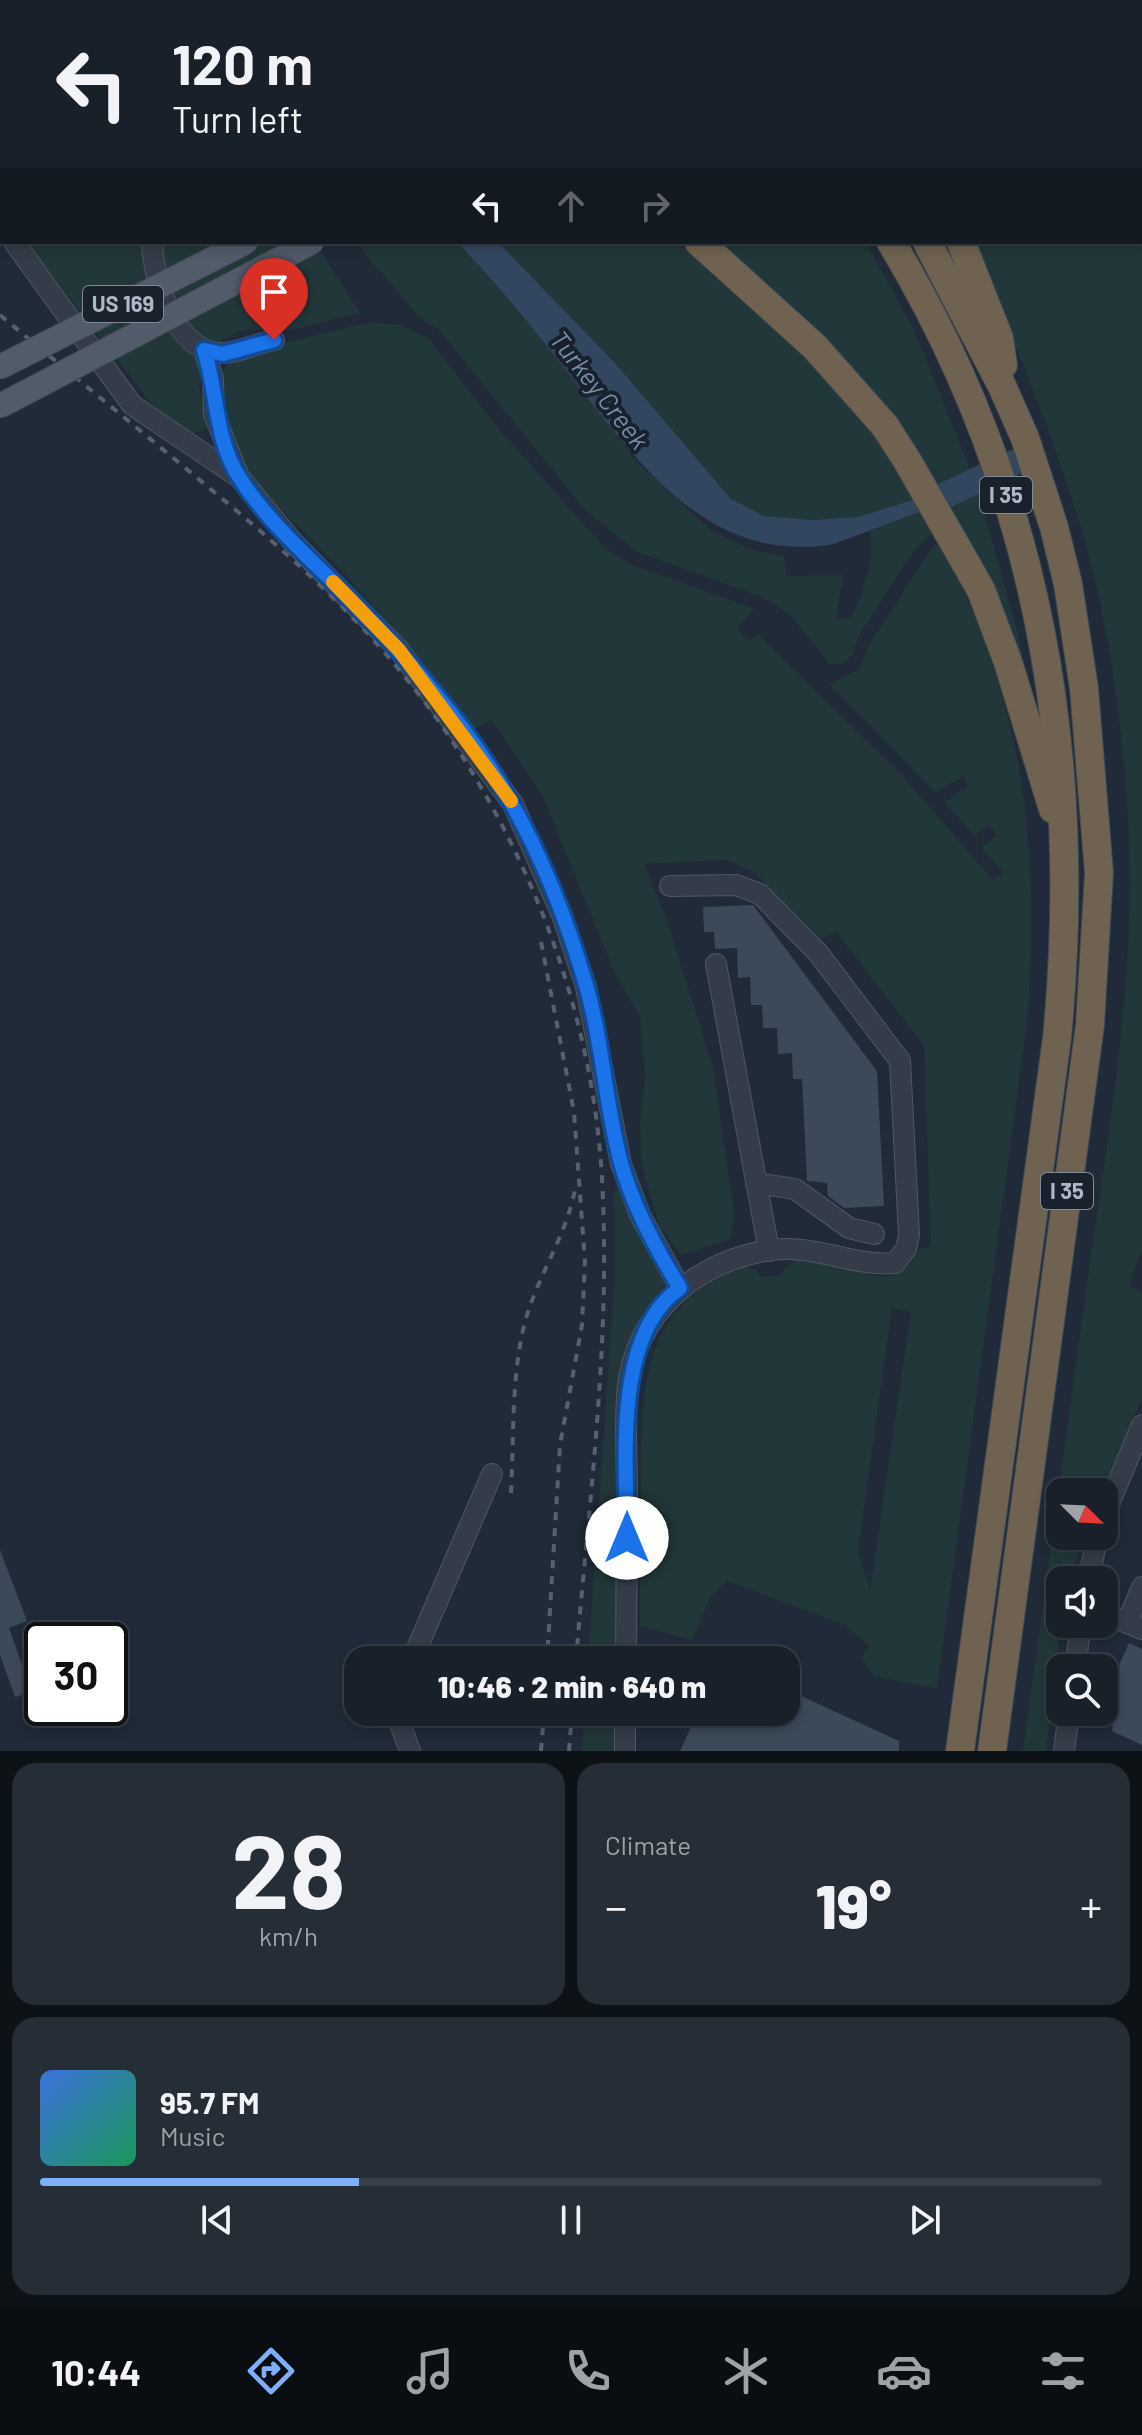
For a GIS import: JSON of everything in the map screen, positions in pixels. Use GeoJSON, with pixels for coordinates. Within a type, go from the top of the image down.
{"type":"FeatureCollection","features":[{"type":"Feature","properties":{"kind":"highway"},"geometry":{"type":"LineString","coordinates":[[701,244],[815,347],[885,426],[981,590],[1008,662],[1067,857]]}},
{"type":"Feature","properties":{"kind":"highway","name":"I 35"},"geometry":{"type":"LineString","coordinates":[[892,244],[952,357],[1004,490],[1044,638],[1061,756],[1067,857],[1065,955],[1057,1038],[960,1743]]}},
{"type":"Feature","properties":{"kind":"highway","name":"I 35"},"geometry":{"type":"LineString","coordinates":[[928,244],[999,371],[1054,527],[1074,630],[1094,789],[1099,873],[1096,957],[1088,1040],[992,1751]]}},
{"type":"Feature","properties":{"kind":"highway"},"geometry":{"type":"LineString","coordinates":[[962,244],[999,338],[999,371]]}},
{"type":"Feature","properties":{"kind":"main road","name":"US 169"},"geometry":{"type":"LineString","coordinates":[[0,367],[242,244]]}},
{"type":"Feature","properties":{"kind":"main road","name":"US 169"},"geometry":{"type":"LineString","coordinates":[[0,406],[308,244]]}},
{"type":"Feature","properties":{"kind":"street"},"geometry":{"type":"LineString","coordinates":[[15,244],[132,405],[239,477],[292,541],[399,650],[513,804],[562,915],[586,987],[621,1164],[640,1215],[680,1288]]}},
{"type":"Feature","properties":{"kind":"street"},"geometry":{"type":"LineString","coordinates":[[152,244],[161,298],[192,340],[204,350],[223,354],[274,340]]}},
{"type":"Feature","properties":{"kind":"street"},"geometry":{"type":"LineString","coordinates":[[204,350],[213,379],[214,414],[239,477]]}},
{"type":"Feature","properties":{"kind":"street"},"geometry":{"type":"LineString","coordinates":[[626,1646],[628,1385],[642,1337],[680,1288],[712,1265],[769,1251],[829,1252],[874,1265],[895,1263],[906,1249],[909,1235],[900,1061],[819,954],[760,894],[736,885],[670,886]]}},
{"type":"Feature","properties":{"kind":"street"},"geometry":{"type":"LineString","coordinates":[[716,964],[769,1251]]}},
{"type":"Feature","properties":{"kind":"street"},"geometry":{"type":"LineString","coordinates":[[756,1183],[795,1189],[849,1228],[874,1234]]}},
{"type":"Feature","properties":{"kind":"street"},"geometry":{"type":"LineString","coordinates":[[1118,1482],[1142,1425]]}},
{"type":"Feature","properties":{"kind":"street"},"geometry":{"type":"LineString","coordinates":[[418,1646],[492,1474]]}},
{"type":"Feature","properties":{"kind":"street"},"geometry":{"type":"LineString","coordinates":[[1134,1626],[1142,1587]]}},
{"type":"Feature","properties":{"kind":"street"},"geometry":{"type":"LineString","coordinates":[[401,1726],[410,1751]]}},
{"type":"Feature","properties":{"kind":"street"},"geometry":{"type":"LineString","coordinates":[[625,1726],[625,1751]]}},
{"type":"Feature","properties":{"kind":"street"},"geometry":{"type":"LineString","coordinates":[[1064,1751],[1067,1726]]}},
{"type":"Feature","properties":{"kind":"green space"},"geometry":{"type":"Polygon","coordinates":[[[28,244],[316,244],[360,313],[288,331],[246,329],[216,343],[199,386],[209,428],[191,434],[165,421],[28,244]]]}},
{"type":"Feature","properties":{"kind":"green space"},"geometry":{"type":"Polygon","coordinates":[[[357,244],[459,244],[499,284],[638,463],[712,531],[749,549],[784,556],[787,576],[843,575],[836,619],[852,617],[867,575],[870,531],[926,509],[936,529],[913,552],[861,632],[851,657],[842,664],[830,664],[790,615],[762,597],[635,551],[584,509],[439,330],[419,317],[357,244]]]}},
{"type":"Feature","properties":{"kind":"green space"},"geometry":{"type":"Polygon","coordinates":[[[500,244],[680,244],[830,379],[879,439],[916,499],[858,517],[812,520],[764,516],[730,498],[616,364],[500,244]]]}},
{"type":"Feature","properties":{"kind":"green space"},"geometry":{"type":"Polygon","coordinates":[[[712,244],[867,244],[915,332],[970,469],[935,487],[712,244]]]}},
{"type":"Feature","properties":{"kind":"green space"},"geometry":{"type":"Polygon","coordinates":[[[973,244],[1142,244],[1142,1251],[1129,1285],[1142,1292],[1142,1398],[1107,1478],[1061,1478],[1116,1075],[1130,909],[1129,838],[1120,730],[1101,605],[1088,552],[1054,447],[973,244]]]}},
{"type":"Feature","properties":{"kind":"green space"},"geometry":{"type":"Polygon","coordinates":[[[371,322],[400,325],[428,338],[500,430],[605,548],[627,563],[755,609],[737,629],[749,641],[758,634],[902,775],[993,880],[1002,872],[981,847],[997,836],[989,825],[974,836],[945,802],[967,786],[963,777],[935,792],[829,684],[857,671],[872,640],[934,544],[943,545],[992,663],[1020,774],[1031,888],[1031,949],[1028,1015],[937,1689],[874,1676],[861,1658],[870,1646],[845,1625],[727,1581],[710,1598],[692,1640],[640,1626],[643,1416],[646,1384],[654,1354],[666,1328],[684,1304],[709,1283],[744,1266],[756,1270],[761,1277],[780,1276],[795,1260],[813,1257],[869,1275],[887,1276],[905,1269],[920,1248],[931,1247],[924,1046],[836,932],[821,939],[755,873],[727,860],[644,864],[669,926],[713,1068],[734,1213],[731,1239],[681,1255],[659,1225],[642,1166],[640,1123],[645,1077],[640,1016],[617,978],[543,797],[492,720],[472,730],[423,665],[370,603],[257,486],[234,442],[222,404],[220,386],[223,372],[231,361],[266,354],[280,344],[371,322]],[[892,1308],[858,1550],[870,1591],[911,1312],[892,1308]]]}},
{"type":"Feature","properties":{"kind":"green space"},"geometry":{"type":"Polygon","coordinates":[[[978,490],[1017,630],[1030,696],[946,503],[978,490]]]}},
{"type":"Feature","properties":{"kind":"green space"},"geometry":{"type":"Polygon","coordinates":[[[623,1189],[665,1285],[637,1338],[619,1646],[589,1646],[615,1273],[614,1190],[623,1189]]]}},
{"type":"Feature","properties":{"kind":"green space"},"geometry":{"type":"Polygon","coordinates":[[[1051,1550],[1079,1550],[1074,1566],[1048,1566],[1051,1550]]]}},
{"type":"Feature","properties":{"kind":"green space"},"geometry":{"type":"Polygon","coordinates":[[[1046,1584],[1046,1638],[1059,1638],[1057,1654],[1046,1654],[1046,1726],[1049,1726],[1046,1751],[1023,1751],[1046,1584]]]}},
{"type":"Feature","properties":{"kind":"green space"},"geometry":{"type":"Polygon","coordinates":[[[584,1726],[617,1726],[616,1751],[582,1751],[584,1726]]]}},
{"type":"Feature","properties":{"kind":"water"},"geometry":{"type":"Polygon","coordinates":[[[459,244],[500,244],[616,364],[730,498],[764,516],[812,520],[858,517],[916,499],[970,469],[978,490],[834,544],[790,546],[750,539],[714,524],[682,502],[624,444],[459,244]]]}},
{"type":"Feature","properties":{"kind":"building"},"geometry":{"type":"Polygon","coordinates":[[[753,905],[877,1071],[884,1206],[844,1208],[828,1196],[827,1183],[807,1181],[802,1079],[793,1079],[792,1053],[778,1054],[777,1028],[763,1028],[762,1005],[751,1005],[750,977],[738,978],[737,948],[715,949],[714,932],[704,932],[703,907],[753,905]]]}},
{"type":"Feature","properties":{"kind":"building"},"geometry":{"type":"Polygon","coordinates":[[[0,1550],[27,1621],[9,1628],[24,1670],[24,1694],[15,1697],[0,1655],[0,1550]]]}},
{"type":"Feature","properties":{"kind":"building"},"geometry":{"type":"Polygon","coordinates":[[[1129,1643],[1142,1649],[1142,1745],[1112,1731],[1113,1726],[1118,1726],[1120,1663],[1129,1643]]]}},
{"type":"Feature","properties":{"kind":"building"},"geometry":{"type":"Polygon","coordinates":[[[800,1695],[899,1741],[899,1751],[680,1751],[692,1726],[800,1726],[800,1695]]]}},
{"type":"Feature","properties":{"kind":"waterway","name":"Turkey Creek"},"geometry":{"type":"LineString","coordinates":[[944,496],[1013,463]]}},
{"type":"Feature","properties":{"kind":"railway"},"geometry":{"type":"LineString","coordinates":[[0,315],[274,543],[373,640],[438,721],[477,780],[540,906],[564,973],[582,1041],[595,1110],[602,1179],[604,1299],[601,1359],[577,1646]]}},
{"type":"Feature","properties":{"kind":"railway"},"geometry":{"type":"LineString","coordinates":[[541,942],[574,1112],[585,1262],[582,1325],[560,1445],[548,1646]]}},
{"type":"Feature","properties":{"kind":"railway"},"geometry":{"type":"LineString","coordinates":[[511,1493],[515,1385],[525,1322],[566,1220],[576,1184]]}},
{"type":"Feature","properties":{"kind":"railway"},"geometry":{"type":"LineString","coordinates":[[541,1751],[543,1726]]}},
{"type":"Feature","properties":{"kind":"railway"},"geometry":{"type":"LineString","coordinates":[[569,1751],[571,1726]]}},
{"type":"Feature","properties":{"kind":"slow traffic"},"geometry":{"type":"LineString","coordinates":[[333,582],[399,650],[463,732],[511,801]]}},
{"type":"Feature","properties":{"kind":"route"},"geometry":{"type":"LineString","coordinates":[[274,340],[249,344],[223,354],[204,350],[213,379],[214,414],[223,442],[239,477],[292,541],[399,650],[463,732],[513,804],[562,915],[586,987],[621,1164],[640,1215],[680,1288],[642,1337],[628,1385],[627,1538]]}}]}
